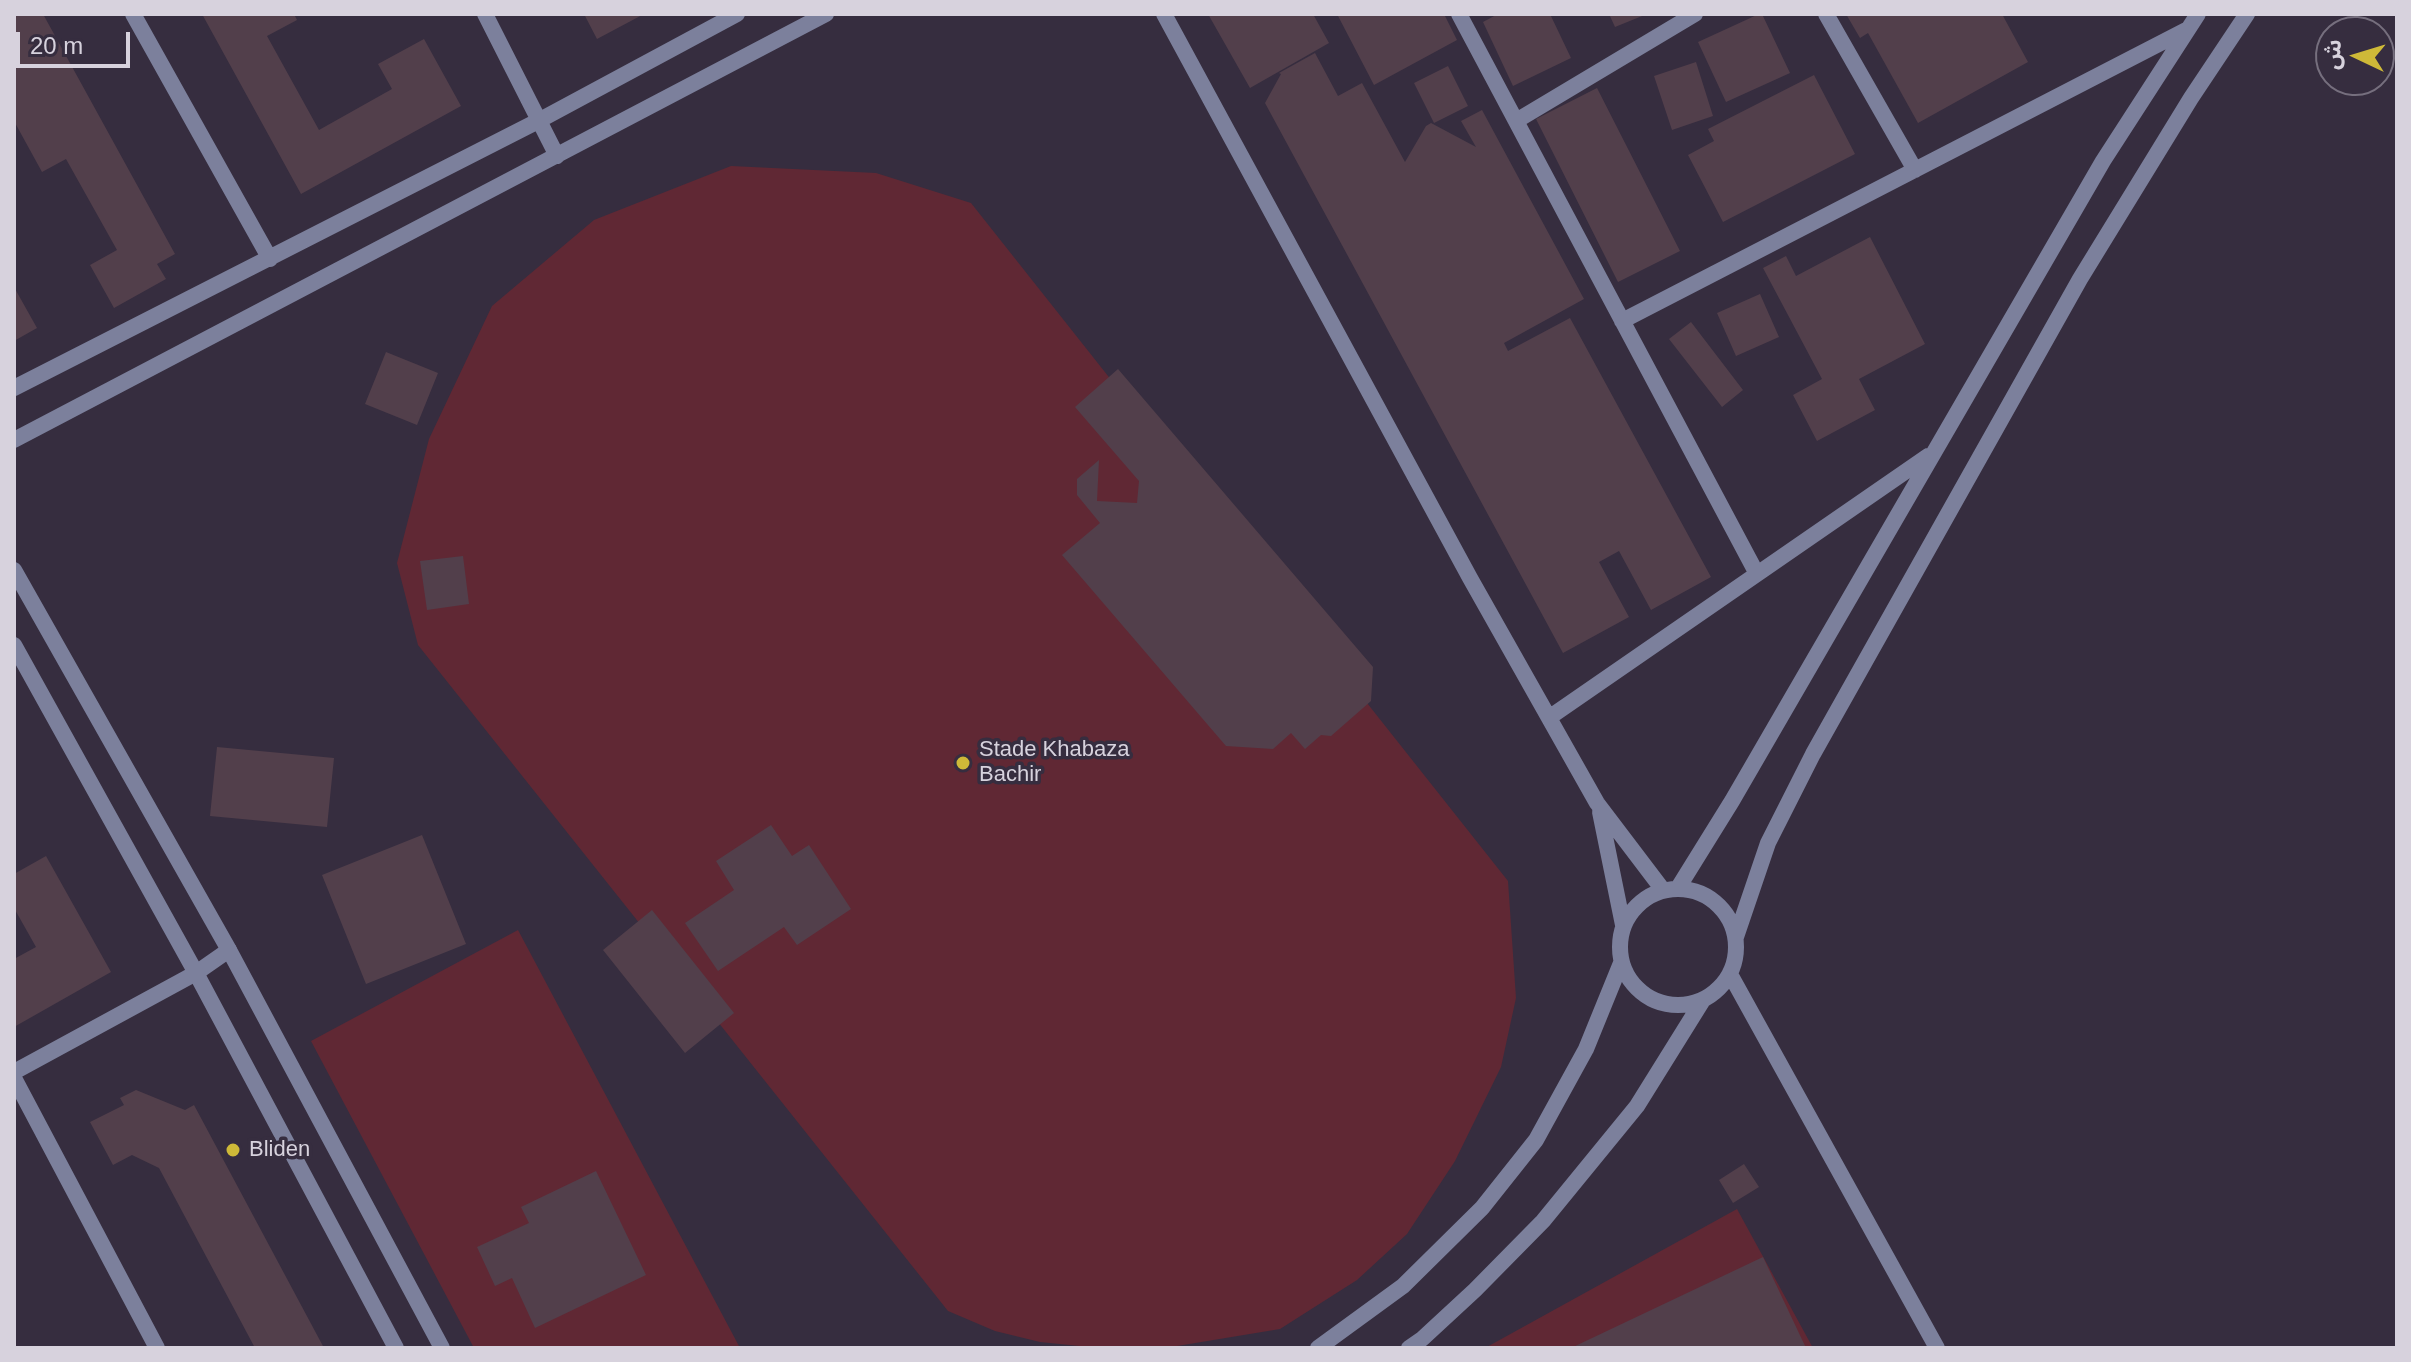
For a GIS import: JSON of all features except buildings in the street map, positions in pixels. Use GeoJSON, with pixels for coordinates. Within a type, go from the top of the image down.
{"type":"FeatureCollection","features":[{"type":"Feature","properties":{"kind":"street"},"geometry":{"type":"LineString","coordinates":[[133,14],[270,259]]}},
{"type":"Feature","properties":{"kind":"street"},"geometry":{"type":"LineString","coordinates":[[485,14],[557,156]]}},
{"type":"Feature","properties":{"kind":"street"},"geometry":{"type":"LineString","coordinates":[[14,388],[540,120],[737,14]]}},
{"type":"Feature","properties":{"kind":"street"},"geometry":{"type":"LineString","coordinates":[[14,440],[826,14]]}},
{"type":"Feature","properties":{"kind":"street"},"geometry":{"type":"LineString","coordinates":[[1164,14],[1470,578],[1597,803],[1671,889],[1709,897],[1715,902],[1730,921],[1736,937]]}},
{"type":"Feature","properties":{"kind":"street"},"geometry":{"type":"LineString","coordinates":[[1459,14],[1757,574]]}},
{"type":"Feature","properties":{"kind":"street"},"geometry":{"type":"LineString","coordinates":[[1516,121],[1695,14]]}},
{"type":"Feature","properties":{"kind":"street"},"geometry":{"type":"LineString","coordinates":[[1826,14],[1915,170]]}},
{"type":"Feature","properties":{"kind":"street"},"geometry":{"type":"LineString","coordinates":[[1623,925],[1639,903],[1671,889],[1732,801],[2095,174],[2198,14]]}},
{"type":"Feature","properties":{"kind":"street"},"geometry":{"type":"LineString","coordinates":[[1597,803],[1613,864],[1623,925],[1619,944],[1621,963],[1630,982],[1644,996],[1663,1004],[1683,1006],[1703,1000],[1719,990],[1730,974],[1736,937],[1768,843],[1820,741],[2080,279],[2191,98],[2247,14]]}},
{"type":"Feature","properties":{"kind":"street"},"geometry":{"type":"LineString","coordinates":[[1622,321],[2187,30]]}},
{"type":"Feature","properties":{"kind":"street"},"geometry":{"type":"LineString","coordinates":[[1550,717],[1932,453]]}},
{"type":"Feature","properties":{"kind":"street"},"geometry":{"type":"LineString","coordinates":[[14,570],[229,950],[442,1348]]}},
{"type":"Feature","properties":{"kind":"street"},"geometry":{"type":"LineString","coordinates":[[14,645],[196,973],[396,1348]]}},
{"type":"Feature","properties":{"kind":"street"},"geometry":{"type":"LineString","coordinates":[[157,1348],[14,1075],[196,973],[229,950]]}},
{"type":"Feature","properties":{"kind":"street"},"geometry":{"type":"LineString","coordinates":[[1318,1348],[1403,1286],[1482,1208],[1536,1140],[1586,1049],[1621,963]]}},
{"type":"Feature","properties":{"kind":"street"},"geometry":{"type":"LineString","coordinates":[[1730,974],[1937,1348]]}},
{"type":"Feature","properties":{"kind":"street"},"geometry":{"type":"LineString","coordinates":[[1409,1348],[1475,1290],[1543,1221],[1637,1106],[1703,1000]]}},
{"type":"Feature","properties":{"kind":"shaded area","name":"Stade Khabaza Bachir"},"geometry":{"type":"Polygon","coordinates":[[[731,166],[876,173],[971,203],[1508,881],[1516,998],[1501,1067],[1455,1161],[1407,1234],[1357,1280],[1280,1329],[1165,1348],[1099,1348],[1040,1342],[995,1331],[948,1311],[418,645],[397,563],[429,439],[492,306],[594,220],[731,166]]]}},
{"type":"Feature","properties":{"kind":"shaded area"},"geometry":{"type":"Polygon","coordinates":[[[518,930],[740,1348],[474,1348],[311,1041],[518,930]]]}},
{"type":"Feature","properties":{"kind":"shaded area"},"geometry":{"type":"Polygon","coordinates":[[[1737,1209],[1813,1348],[1485,1348],[1737,1209]]]}},
{"type":"Feature","properties":{"kind":"place","name":"Stade Khabaza Bachir"},"geometry":{"type":"Point","coordinates":[963,763]}},
{"type":"Feature","properties":{"kind":"place","name":"Bliden"},"geometry":{"type":"Point","coordinates":[233,1150]}}]}
